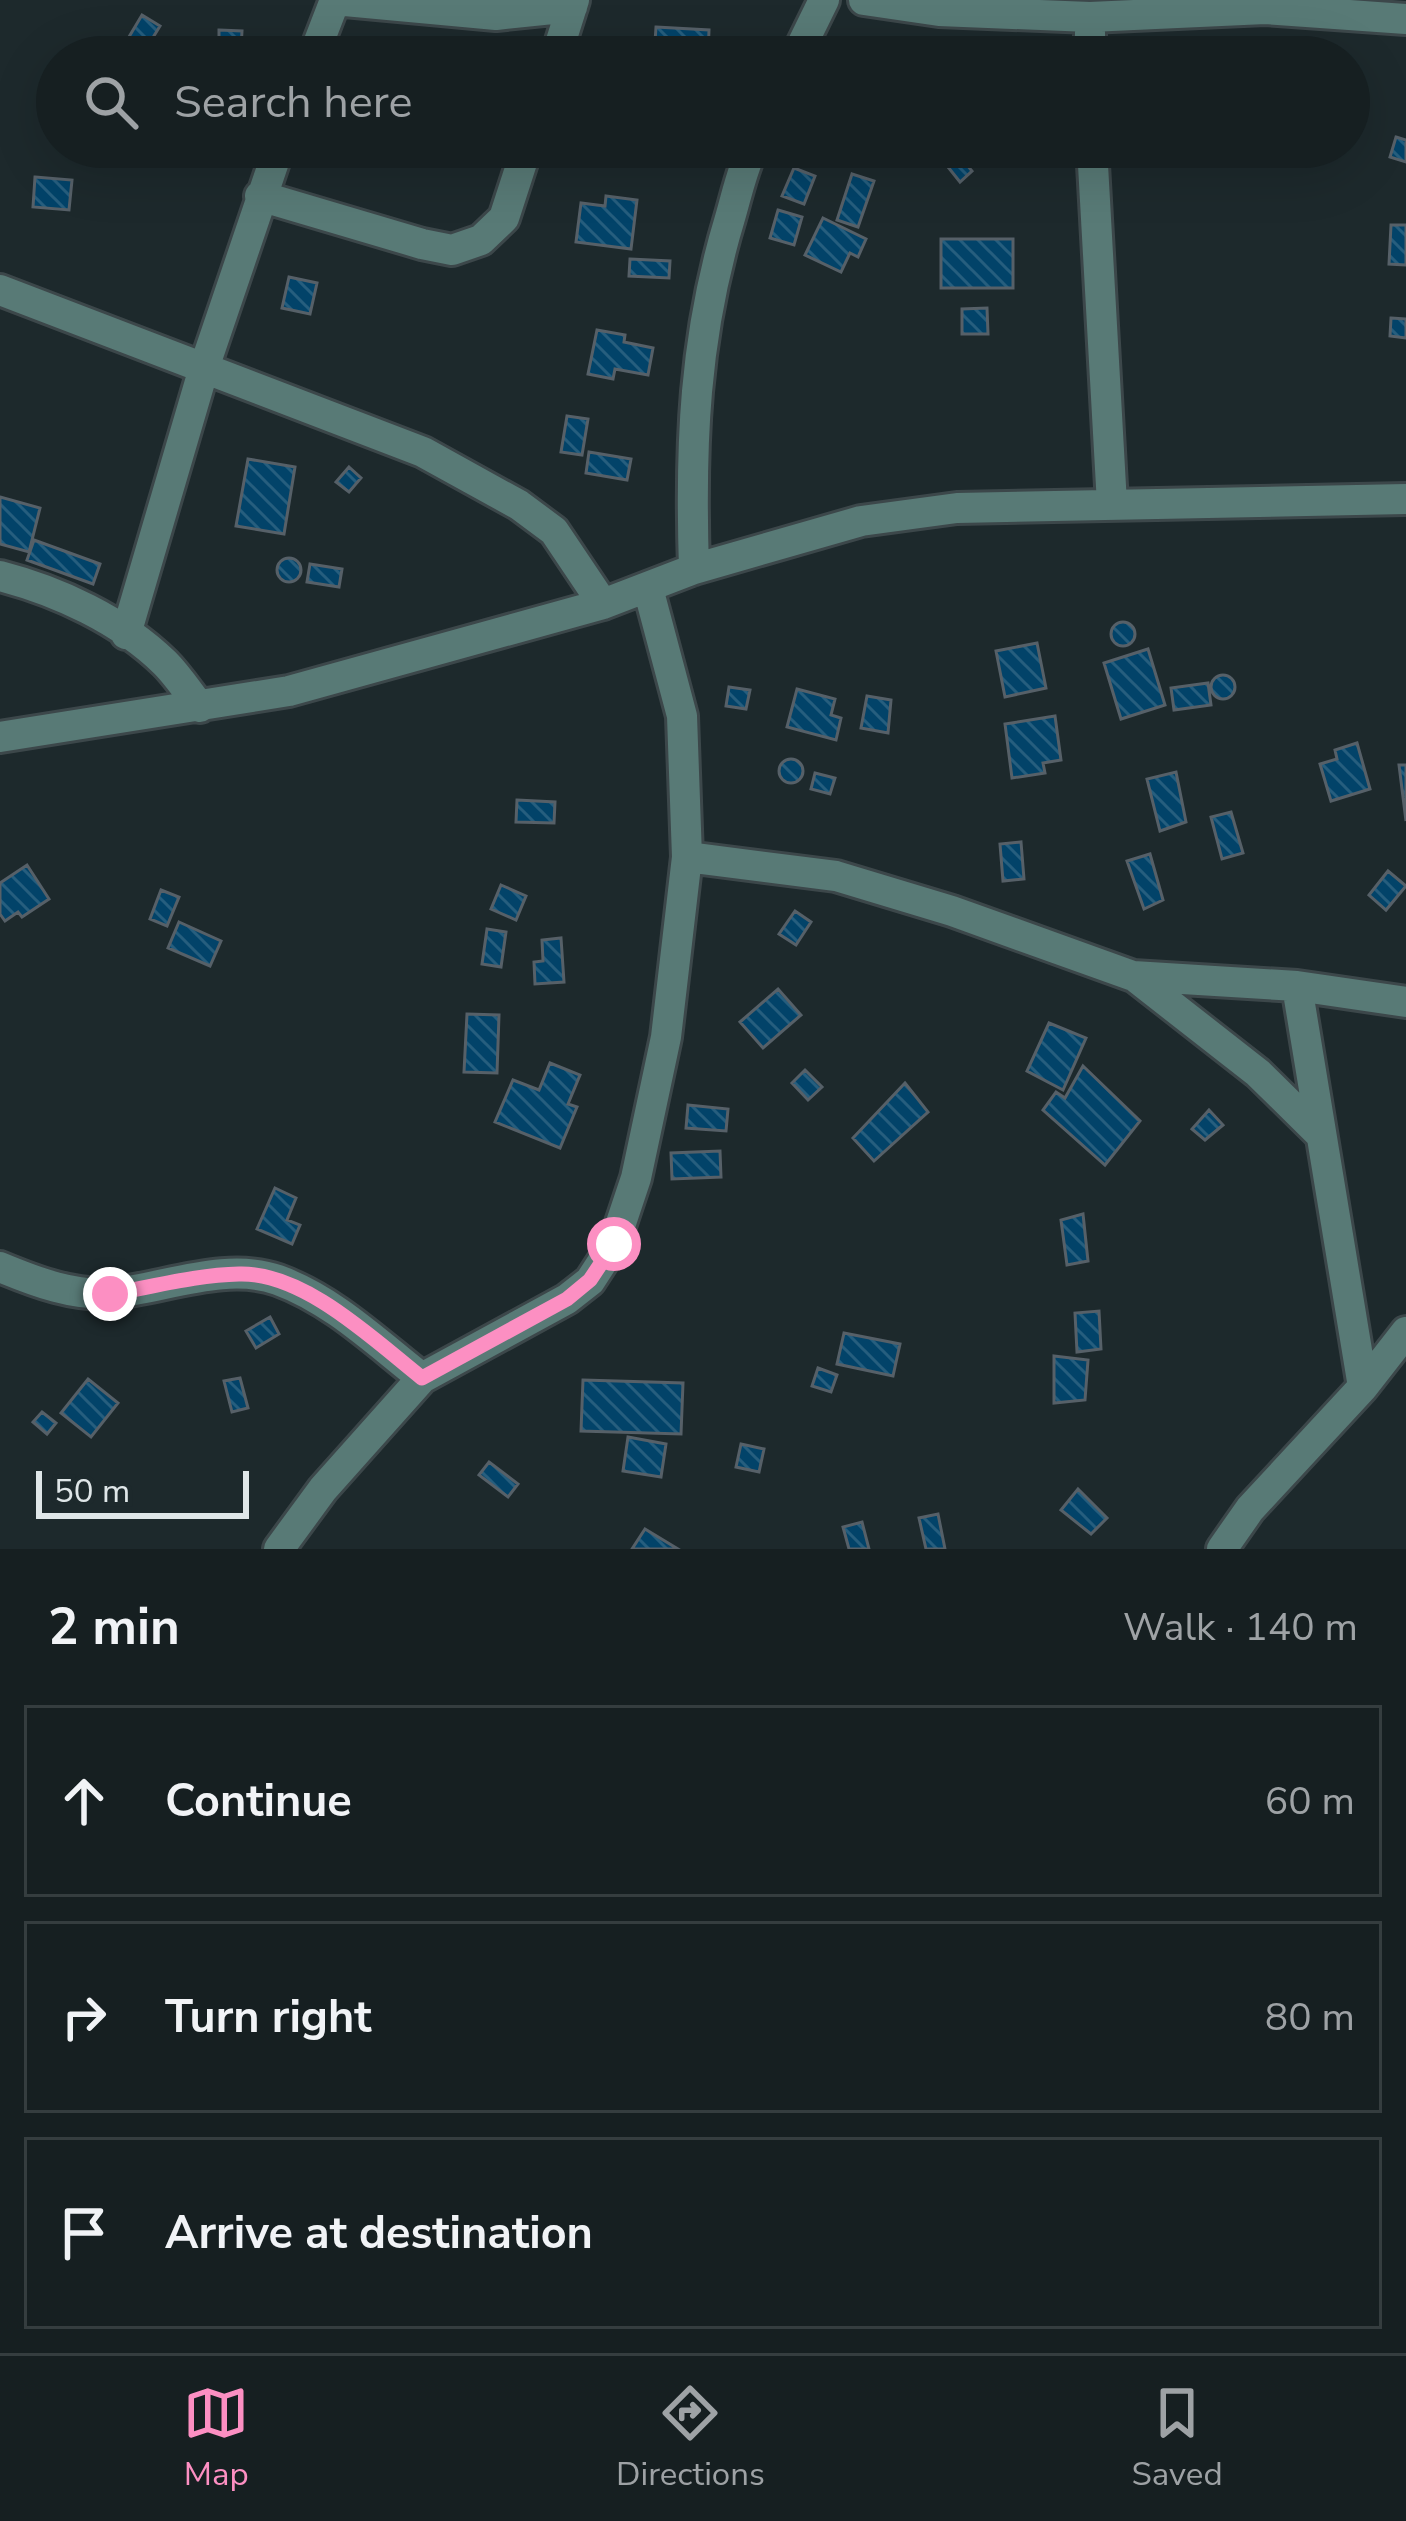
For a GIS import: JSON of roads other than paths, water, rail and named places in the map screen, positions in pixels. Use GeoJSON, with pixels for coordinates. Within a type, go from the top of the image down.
{"type":"FeatureCollection","features":[{"type":"Feature","properties":{"kind":"street"},"geometry":{"type":"LineString","coordinates":[[321,36],[334,0],[496,15],[573,4],[563,36]]}},
{"type":"Feature","properties":{"kind":"street"},"geometry":{"type":"LineString","coordinates":[[806,36],[824,0]]}},
{"type":"Feature","properties":{"kind":"street"},"geometry":{"type":"LineString","coordinates":[[864,0],[939,11],[1090,17],[1265,9],[1406,19]]}},
{"type":"Feature","properties":{"kind":"street"},"geometry":{"type":"LineString","coordinates":[[1090,17],[1090,36]]}},
{"type":"Feature","properties":{"kind":"street"},"geometry":{"type":"LineString","coordinates":[[126,634],[204,368],[271,168]]}},
{"type":"Feature","properties":{"kind":"street"},"geometry":{"type":"LineString","coordinates":[[260,196],[452,250],[481,240],[503,218],[520,168]]}},
{"type":"Feature","properties":{"kind":"street"},"geometry":{"type":"LineString","coordinates":[[694,568],[690,457],[701,343],[713,272],[746,168]]}},
{"type":"Feature","properties":{"kind":"street"},"geometry":{"type":"LineString","coordinates":[[1093,168],[1112,504]]}},
{"type":"Feature","properties":{"kind":"street"},"geometry":{"type":"LineString","coordinates":[[0,290],[423,452],[519,505],[554,531],[603,604]]}},
{"type":"Feature","properties":{"kind":"street"},"geometry":{"type":"LineString","coordinates":[[0,737],[309,686],[603,604],[694,568],[861,521],[910,513],[1112,504],[1406,499]]}},
{"type":"Feature","properties":{"kind":"street"},"geometry":{"type":"LineString","coordinates":[[0,576],[69,598],[126,634],[164,663],[200,707]]}},
{"type":"Feature","properties":{"kind":"street"},"geometry":{"type":"LineString","coordinates":[[279,1549],[323,1489],[422,1378],[567,1299],[590,1280],[614,1244],[635,1178],[666,1037],[687,857],[682,716],[648,588]]}},
{"type":"Feature","properties":{"kind":"street"},"geometry":{"type":"LineString","coordinates":[[687,857],[836,876],[952,911],[1133,976],[1297,986],[1406,1002]]}},
{"type":"Feature","properties":{"kind":"street"},"geometry":{"type":"LineString","coordinates":[[1133,976],[1258,1073],[1321,1135]]}},
{"type":"Feature","properties":{"kind":"street"},"geometry":{"type":"LineString","coordinates":[[1297,986],[1363,1387]]}},
{"type":"Feature","properties":{"kind":"street"},"geometry":{"type":"LineString","coordinates":[[0,1267],[51,1287],[110,1294],[242,1274],[277,1280],[328,1305],[422,1378]]}},
{"type":"Feature","properties":{"kind":"street"},"geometry":{"type":"LineString","coordinates":[[1222,1549],[1250,1509],[1363,1387],[1406,1332]]}}]}
